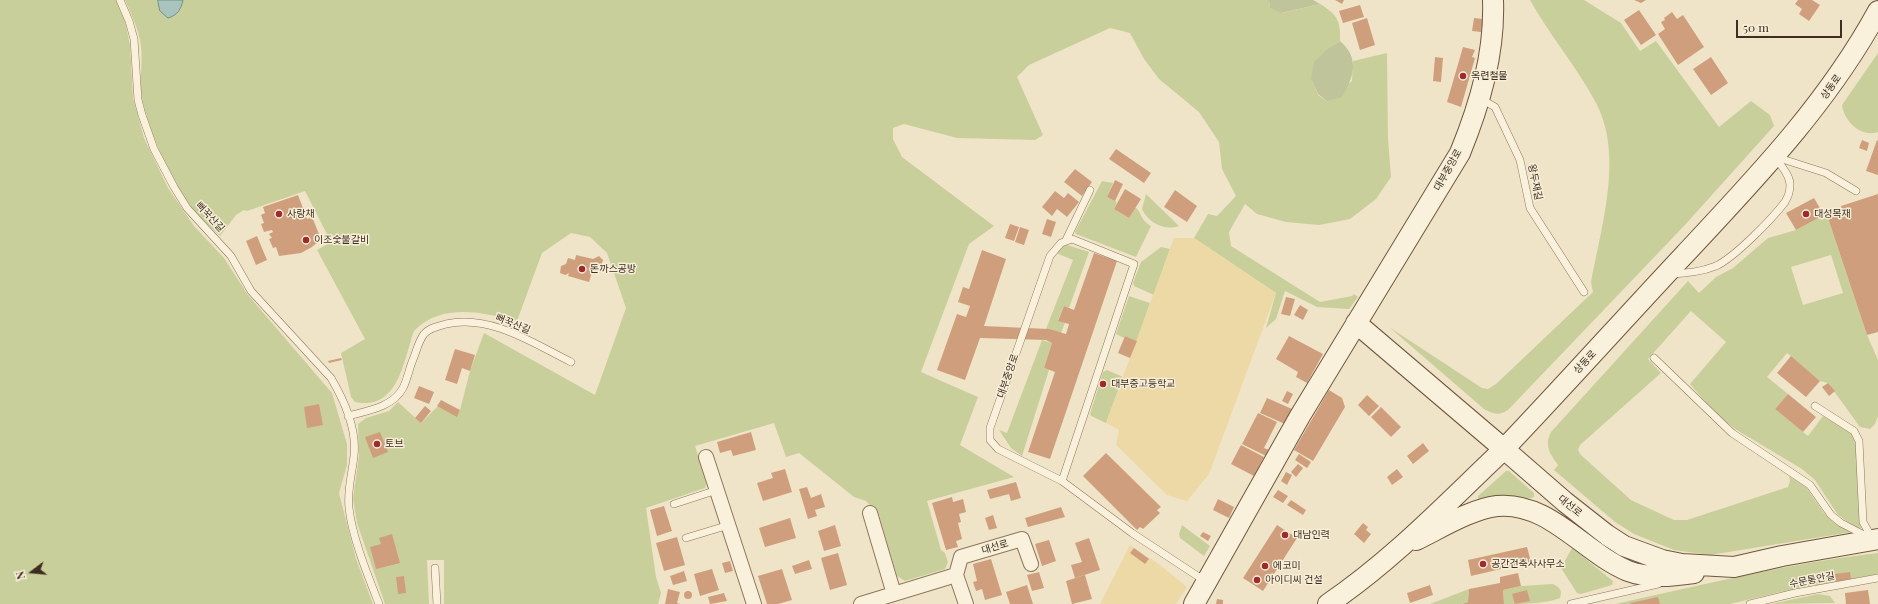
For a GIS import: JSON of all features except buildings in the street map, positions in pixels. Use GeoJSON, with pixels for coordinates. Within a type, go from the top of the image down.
{"type":"FeatureCollection","features":[{"type":"Feature","properties":{"kind":"street","name":"대부중앙로"},"geometry":{"type":"LineString","coordinates":[[1194,604],[1300,416],[1460,153],[1473,121],[1484,83],[1491,44],[1493,0]]}},
{"type":"Feature","properties":{"kind":"street","name":"상동로"},"geometry":{"type":"LineString","coordinates":[[1504,449],[1774,156],[1806,119],[1837,79],[1861,42],[1878,11]]}},
{"type":"Feature","properties":{"kind":"street"},"geometry":{"type":"LineString","coordinates":[[1328,604],[1353,587],[1399,548],[1504,449],[1356,323]]}},
{"type":"Feature","properties":{"kind":"street","name":"대선로"},"geometry":{"type":"LineString","coordinates":[[1504,449],[1565,502],[1607,535],[1624,546],[1662,560],[1682,564],[1734,567],[1782,556],[1876,540]]}},
{"type":"Feature","properties":{"kind":"street"},"geometry":{"type":"LineString","coordinates":[[706,457],[754,604]]}},
{"type":"Feature","properties":{"kind":"street"},"geometry":{"type":"LineString","coordinates":[[1399,548],[1481,510],[1497,506],[1519,508],[1541,515],[1562,527],[1600,555],[1629,571],[1652,576],[1678,575],[1734,567]]}},
{"type":"Feature","properties":{"kind":"street"},"geometry":{"type":"LineString","coordinates":[[870,513],[894,594]]}},
{"type":"Feature","properties":{"kind":"street","name":"대선로"},"geometry":{"type":"LineString","coordinates":[[956,575],[961,558],[1022,539],[1030,564]]}},
{"type":"Feature","properties":{"kind":"street"},"geometry":{"type":"LineString","coordinates":[[869,603],[956,575],[966,604]]}},
{"type":"Feature","properties":{"kind":"lane","name":"뻐꾹산길"},"geometry":{"type":"LineString","coordinates":[[120,0],[134,38],[137,58],[138,100],[142,115],[154,148],[174,188],[187,208],[231,256],[251,291],[331,378],[341,394],[352,434],[354,454],[348,489],[349,509],[364,562],[379,604]]}},
{"type":"Feature","properties":{"kind":"lane","name":"왕두재길"},"geometry":{"type":"LineString","coordinates":[[1480,98],[1495,107],[1520,160],[1530,208],[1584,292]]}},
{"type":"Feature","properties":{"kind":"lane"},"geometry":{"type":"LineString","coordinates":[[1774,156],[1826,173],[1856,191]]}},
{"type":"Feature","properties":{"kind":"lane"},"geometry":{"type":"LineString","coordinates":[[1666,274],[1696,273],[1718,265],[1748,241],[1774,215],[1786,201],[1790,184],[1788,176],[1774,156]]}},
{"type":"Feature","properties":{"kind":"lane","name":"대부중앙로"},"geometry":{"type":"LineString","coordinates":[[1090,190],[1066,240],[1056,246],[1050,256],[990,428],[990,440],[998,449],[1062,481],[1132,532],[1206,582]]}},
{"type":"Feature","properties":{"kind":"lane"},"geometry":{"type":"LineString","coordinates":[[1062,481],[1134,264],[1078,241],[1066,240]]}},
{"type":"Feature","properties":{"kind":"lane","name":"뻐꾹산길"},"geometry":{"type":"LineString","coordinates":[[348,416],[379,407],[397,396],[403,388],[419,343],[425,333],[436,326],[452,322],[470,322],[489,325],[510,332],[571,362]]}},
{"type":"Feature","properties":{"kind":"lane"},"geometry":{"type":"LineString","coordinates":[[1654,358],[1732,434],[1810,484],[1831,516],[1841,523],[1876,540]]}},
{"type":"Feature","properties":{"kind":"lane"},"geometry":{"type":"LineString","coordinates":[[1815,406],[1854,431],[1859,441],[1863,522],[1876,540]]}},
{"type":"Feature","properties":{"kind":"lane"},"geometry":{"type":"LineString","coordinates":[[674,504],[717,490]]}},
{"type":"Feature","properties":{"kind":"lane"},"geometry":{"type":"LineString","coordinates":[[686,538],[728,525]]}},
{"type":"Feature","properties":{"kind":"lane"},"geometry":{"type":"LineString","coordinates":[[1571,604],[1734,567]]}},
{"type":"Feature","properties":{"kind":"lane"},"geometry":{"type":"LineString","coordinates":[[435,568],[437,604]]}},
{"type":"Feature","properties":{"kind":"lane","name":"수문통안길"},"geometry":{"type":"LineString","coordinates":[[1750,604],[1795,593],[1878,578]]}},
{"type":"Feature","properties":{"kind":"green space"},"geometry":{"type":"Polygon","coordinates":[[[0,0],[116,0],[124,17],[130,45],[133,98],[144,138],[168,188],[194,226],[224,258],[248,295],[332,393],[347,444],[347,465],[339,493],[356,559],[373,604],[0,604],[0,0]]]}},
{"type":"Feature","properties":{"kind":"green space"},"geometry":{"type":"Polygon","coordinates":[[[125,0],[158,0],[158,3],[180,10],[183,0],[1269,0],[1270,8],[1282,13],[1320,4],[1330,11],[1337,19],[1340,28],[1340,41],[1327,49],[1311,79],[1318,95],[1327,101],[1352,81],[1353,61],[1387,53],[1388,139],[1391,177],[1376,199],[1350,219],[1319,225],[1286,222],[1257,214],[1245,204],[1229,232],[1231,246],[1320,302],[1352,296],[1354,294],[1358,297],[1349,309],[1317,307],[1285,291],[1276,319],[1266,328],[1276,293],[1194,238],[1208,214],[1217,216],[1236,196],[1222,169],[1219,142],[1199,112],[1159,79],[1144,59],[1130,33],[1110,28],[1029,65],[1017,77],[1043,135],[1035,140],[957,138],[904,124],[893,128],[893,139],[902,157],[994,226],[969,244],[921,372],[978,397],[960,445],[1014,477],[927,501],[941,550],[945,553],[948,562],[945,569],[905,581],[897,576],[879,515],[866,501],[854,497],[799,453],[786,457],[774,423],[695,446],[707,483],[705,488],[646,508],[656,577],[661,593],[658,604],[444,604],[444,560],[427,560],[429,604],[385,604],[357,523],[353,499],[359,456],[358,424],[366,418],[389,411],[398,402],[421,423],[438,406],[457,416],[460,410],[470,371],[484,333],[595,395],[626,308],[607,253],[590,237],[571,233],[542,253],[517,321],[491,315],[464,312],[438,316],[426,321],[414,331],[412,335],[402,368],[393,388],[378,401],[368,403],[355,402],[351,397],[341,353],[365,339],[317,250],[331,242],[305,191],[247,211],[244,210],[236,215],[220,236],[198,215],[184,197],[168,170],[155,140],[145,111],[141,92],[140,40],[125,0]]]}},
{"type":"Feature","properties":{"kind":"green space"},"geometry":{"type":"Polygon","coordinates":[[[1269,0],[1313,0],[1320,4],[1281,13],[1270,8],[1269,0]]]}},
{"type":"Feature","properties":{"kind":"green space"},"geometry":{"type":"Polygon","coordinates":[[[1530,0],[1584,0],[1621,23],[1640,51],[1656,41],[1719,127],[1751,101],[1770,115],[1774,126],[1684,226],[1508,410],[1496,414],[1484,409],[1389,327],[1482,388],[1488,389],[1496,384],[1593,292],[1591,283],[1608,192],[1608,146],[1604,124],[1589,90],[1530,0]]]}},
{"type":"Feature","properties":{"kind":"green space"},"geometry":{"type":"Polygon","coordinates":[[[1340,41],[1346,47],[1353,61],[1352,75],[1342,97],[1327,101],[1318,94],[1311,79],[1314,62],[1327,49],[1340,41]]]}},
{"type":"Feature","properties":{"kind":"green space"},"geometry":{"type":"Polygon","coordinates":[[[1878,53],[1878,132],[1865,133],[1854,127],[1846,117],[1842,105],[1878,53]]]}},
{"type":"Feature","properties":{"kind":"green space"},"geometry":{"type":"Polygon","coordinates":[[[1102,181],[1113,183],[1107,197],[1117,202],[1114,209],[1129,218],[1135,207],[1147,224],[1151,226],[1136,257],[1076,234],[1075,232],[1102,181]]]}},
{"type":"Feature","properties":{"kind":"green space"},"geometry":{"type":"Polygon","coordinates":[[[1146,194],[1179,226],[1163,227],[1148,218],[1142,209],[1146,194]]]}},
{"type":"Feature","properties":{"kind":"green space"},"geometry":{"type":"Polygon","coordinates":[[[1824,215],[1828,218],[1867,335],[1878,360],[1878,416],[1875,424],[1870,429],[1860,427],[1828,383],[1820,381],[1787,353],[1767,377],[1788,394],[1775,409],[1808,436],[1823,416],[1850,432],[1857,446],[1858,496],[1861,528],[1858,529],[1838,515],[1815,480],[1802,469],[1735,429],[1714,412],[1690,384],[1726,342],[1691,311],[1648,359],[1661,373],[1580,445],[1578,450],[1581,455],[1631,500],[1674,520],[1687,520],[1788,487],[1790,481],[1789,476],[1806,487],[1824,513],[1832,521],[1852,532],[1710,555],[1674,550],[1634,534],[1615,522],[1554,470],[1558,465],[1548,445],[1551,432],[1688,281],[1699,293],[1716,277],[1733,268],[1768,238],[1796,230],[1824,215]],[[1831,255],[1791,267],[1803,305],[1843,293],[1831,255]]]}},
{"type":"Feature","properties":{"kind":"green space"},"geometry":{"type":"Polygon","coordinates":[[[1067,245],[1089,252],[1069,308],[1064,306],[1058,320],[1065,323],[1061,333],[1046,329],[1073,260],[1056,253],[1062,246],[1067,245]]]}},
{"type":"Feature","properties":{"kind":"green space"},"geometry":{"type":"Polygon","coordinates":[[[1161,247],[1170,249],[1154,295],[1134,286],[1133,283],[1141,262],[1161,247]]]}},
{"type":"Feature","properties":{"kind":"green space"},"geometry":{"type":"Polygon","coordinates":[[[1129,296],[1150,303],[1137,341],[1125,336],[1124,338],[1116,334],[1129,296]]]}},
{"type":"Feature","properties":{"kind":"green space"},"geometry":{"type":"Polygon","coordinates":[[[1042,340],[1052,343],[1044,368],[1049,370],[1022,456],[1011,448],[999,430],[1007,433],[1042,340]]]}},
{"type":"Feature","properties":{"kind":"green space"},"geometry":{"type":"Polygon","coordinates":[[[1107,370],[1123,377],[1106,423],[1091,416],[1090,414],[1103,372],[1107,370]]]}},
{"type":"Feature","properties":{"kind":"green space"},"geometry":{"type":"Polygon","coordinates":[[[1506,471],[1509,471],[1534,493],[1534,497],[1528,499],[1506,496],[1478,501],[1478,496],[1506,471]]]}},
{"type":"Feature","properties":{"kind":"green space"},"geometry":{"type":"Polygon","coordinates":[[[1182,525],[1210,546],[1204,556],[1180,538],[1179,534],[1182,525]]]}},
{"type":"Feature","properties":{"kind":"green space"},"geometry":{"type":"Polygon","coordinates":[[[1572,548],[1613,581],[1612,585],[1581,594],[1577,593],[1561,568],[1572,548]]]}},
{"type":"Feature","properties":{"kind":"green space"},"geometry":{"type":"Polygon","coordinates":[[[1878,553],[1878,574],[1780,592],[1730,604],[1615,604],[1779,569],[1845,557],[1878,553]]]}},
{"type":"Feature","properties":{"kind":"green space"},"geometry":{"type":"Polygon","coordinates":[[[1553,584],[1560,589],[1560,598],[1541,603],[1504,604],[1503,590],[1521,586],[1553,584]]]}},
{"type":"Feature","properties":{"kind":"green space"},"geometry":{"type":"Polygon","coordinates":[[[1469,589],[1468,602],[1461,604],[1430,604],[1469,589]]]}},
{"type":"Feature","properties":{"kind":"green space"},"geometry":{"type":"Polygon","coordinates":[[[1818,594],[1830,596],[1835,603],[1771,604],[1818,594]]]}},
{"type":"Feature","properties":{"kind":"sand"},"geometry":{"type":"Polygon","coordinates":[[[1174,238],[1194,238],[1276,293],[1209,474],[1187,501],[1167,495],[1116,445],[1119,430],[1106,423],[1174,238]]]}},
{"type":"Feature","properties":{"kind":"sand"},"geometry":{"type":"Polygon","coordinates":[[[1130,545],[1160,565],[1187,587],[1176,604],[1100,604],[1130,545]]]}},
{"type":"Feature","properties":{"kind":"water"},"geometry":{"type":"Polygon","coordinates":[[[158,0],[183,0],[178,11],[168,18],[160,11],[158,0]]]}},
{"type":"Feature","properties":{"kind":"place","name":"옥련철물"},"geometry":{"type":"Point","coordinates":[1463,76]}},
{"type":"Feature","properties":{"kind":"place","name":"사랑채"},"geometry":{"type":"Point","coordinates":[279,214]}},
{"type":"Feature","properties":{"kind":"place","name":"대성목재"},"geometry":{"type":"Point","coordinates":[1806,214]}},
{"type":"Feature","properties":{"kind":"place","name":"이조숯불갈비"},"geometry":{"type":"Point","coordinates":[306,240]}},
{"type":"Feature","properties":{"kind":"place","name":"돈까스공방"},"geometry":{"type":"Point","coordinates":[582,269]}},
{"type":"Feature","properties":{"kind":"place","name":"대부중고등학교"},"geometry":{"type":"Point","coordinates":[1103,384]}},
{"type":"Feature","properties":{"kind":"place","name":"토브"},"geometry":{"type":"Point","coordinates":[377,444]}},
{"type":"Feature","properties":{"kind":"place","name":"대남인력"},"geometry":{"type":"Point","coordinates":[1285,535]}},
{"type":"Feature","properties":{"kind":"place","name":"공간건축사사무소"},"geometry":{"type":"Point","coordinates":[1483,564]}},
{"type":"Feature","properties":{"kind":"place","name":"에코미"},"geometry":{"type":"Point","coordinates":[1265,566]}},
{"type":"Feature","properties":{"kind":"place","name":"아이디씨 건설"},"geometry":{"type":"Point","coordinates":[1257,580]}}]}
